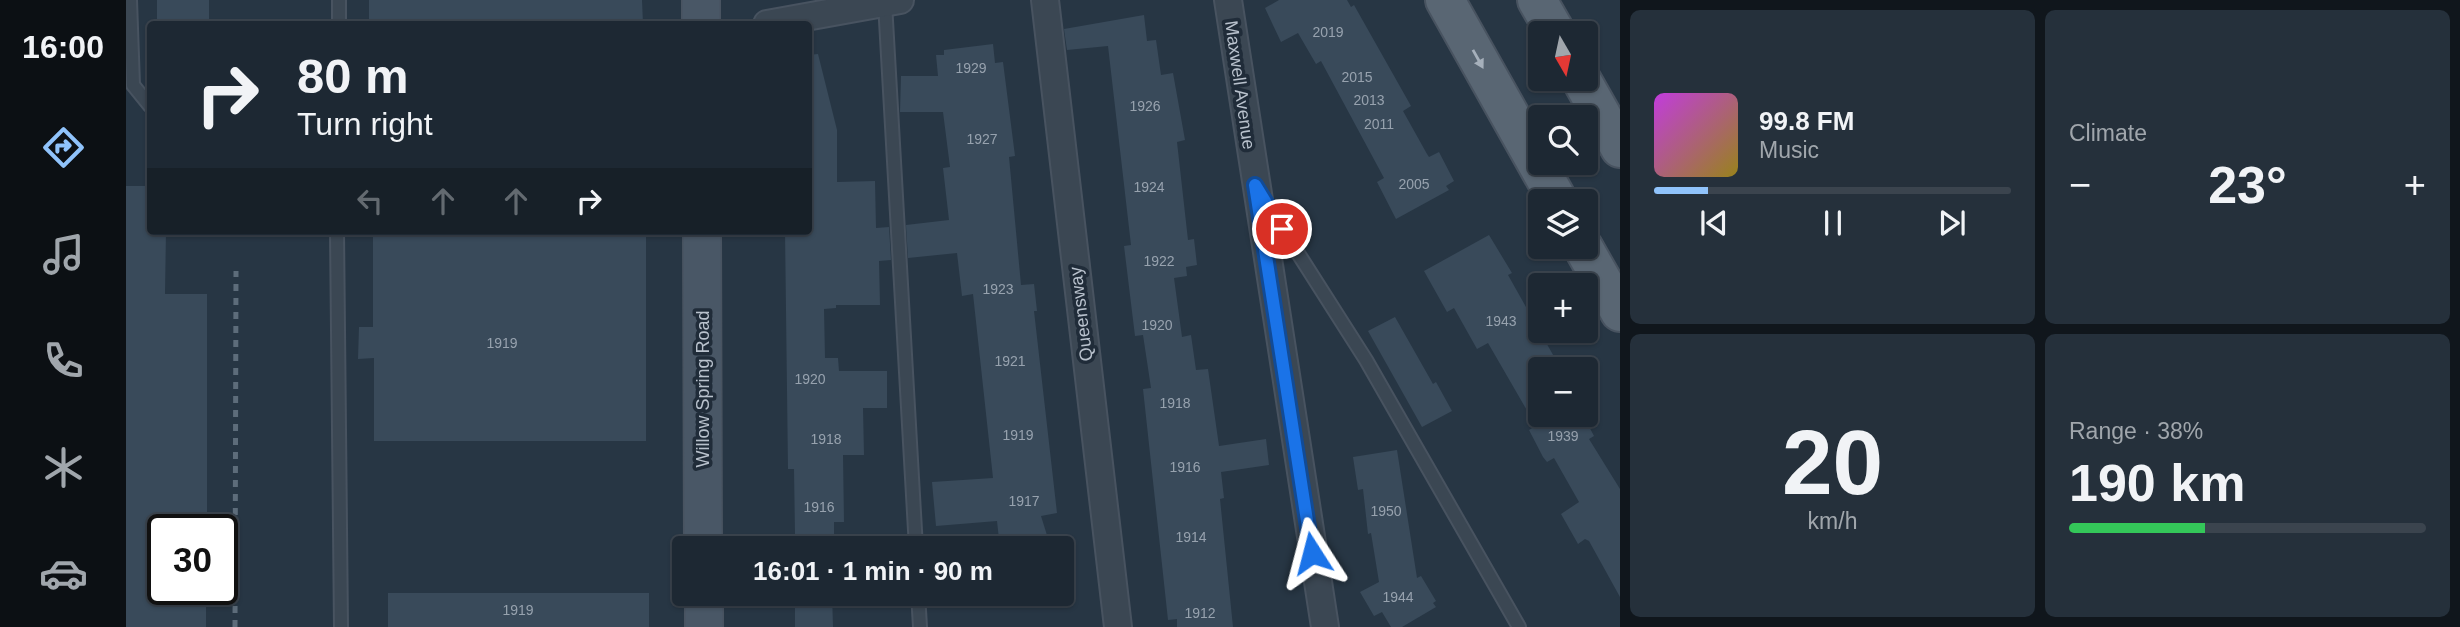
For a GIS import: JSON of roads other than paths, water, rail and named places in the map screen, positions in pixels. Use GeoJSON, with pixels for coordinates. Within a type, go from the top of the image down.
{"type":"FeatureCollection","features":[{"type":"Feature","properties":{"kind":"main road"},"geometry":{"type":"LineString","coordinates":[[1445,0],[1551,189]]}},
{"type":"Feature","properties":{"kind":"main road"},"geometry":{"type":"LineString","coordinates":[[1537,0],[1549,21]]}},
{"type":"Feature","properties":{"kind":"main road"},"geometry":{"type":"LineString","coordinates":[[1588,91],[1620,148]]}},
{"type":"Feature","properties":{"kind":"main road"},"geometry":{"type":"LineString","coordinates":[[1590,259],[1620,312]]}},
{"type":"Feature","properties":{"kind":"street"},"geometry":{"type":"LineString","coordinates":[[701,0],[701,21]]}},
{"type":"Feature","properties":{"kind":"street","name":"Queensway"},"geometry":{"type":"LineString","coordinates":[[1045,0],[1118,627]]}},
{"type":"Feature","properties":{"kind":"street","name":"Maxwell Avenue"},"geometry":{"type":"LineString","coordinates":[[1228,0],[1325,627]]}},
{"type":"Feature","properties":{"kind":"street"},"geometry":{"type":"LineString","coordinates":[[783,21],[892,1]]}},
{"type":"Feature","properties":{"kind":"street","name":"Willow Spring Road"},"geometry":{"type":"LineString","coordinates":[[702,235],[703,536]]}},
{"type":"Feature","properties":{"kind":"street"},"geometry":{"type":"LineString","coordinates":[[704,606],[704,627]]}},
{"type":"Feature","properties":{"kind":"lane"},"geometry":{"type":"LineString","coordinates":[[130,0],[133,85],[147,102]]}},
{"type":"Feature","properties":{"kind":"lane"},"geometry":{"type":"LineString","coordinates":[[339,0],[339,21]]}},
{"type":"Feature","properties":{"kind":"lane"},"geometry":{"type":"LineString","coordinates":[[892,1],[915,536]]}},
{"type":"Feature","properties":{"kind":"lane"},"geometry":{"type":"LineString","coordinates":[[1255,185],[1366,360],[1519,627]]}},
{"type":"Feature","properties":{"kind":"lane"},"geometry":{"type":"LineString","coordinates":[[337,235],[341,627]]}},
{"type":"Feature","properties":{"kind":"lane"},"geometry":{"type":"LineString","coordinates":[[919,606],[920,627]]}},
{"type":"Feature","properties":{"kind":"railway"},"geometry":{"type":"LineString","coordinates":[[235,627],[236,271]]}}]}
